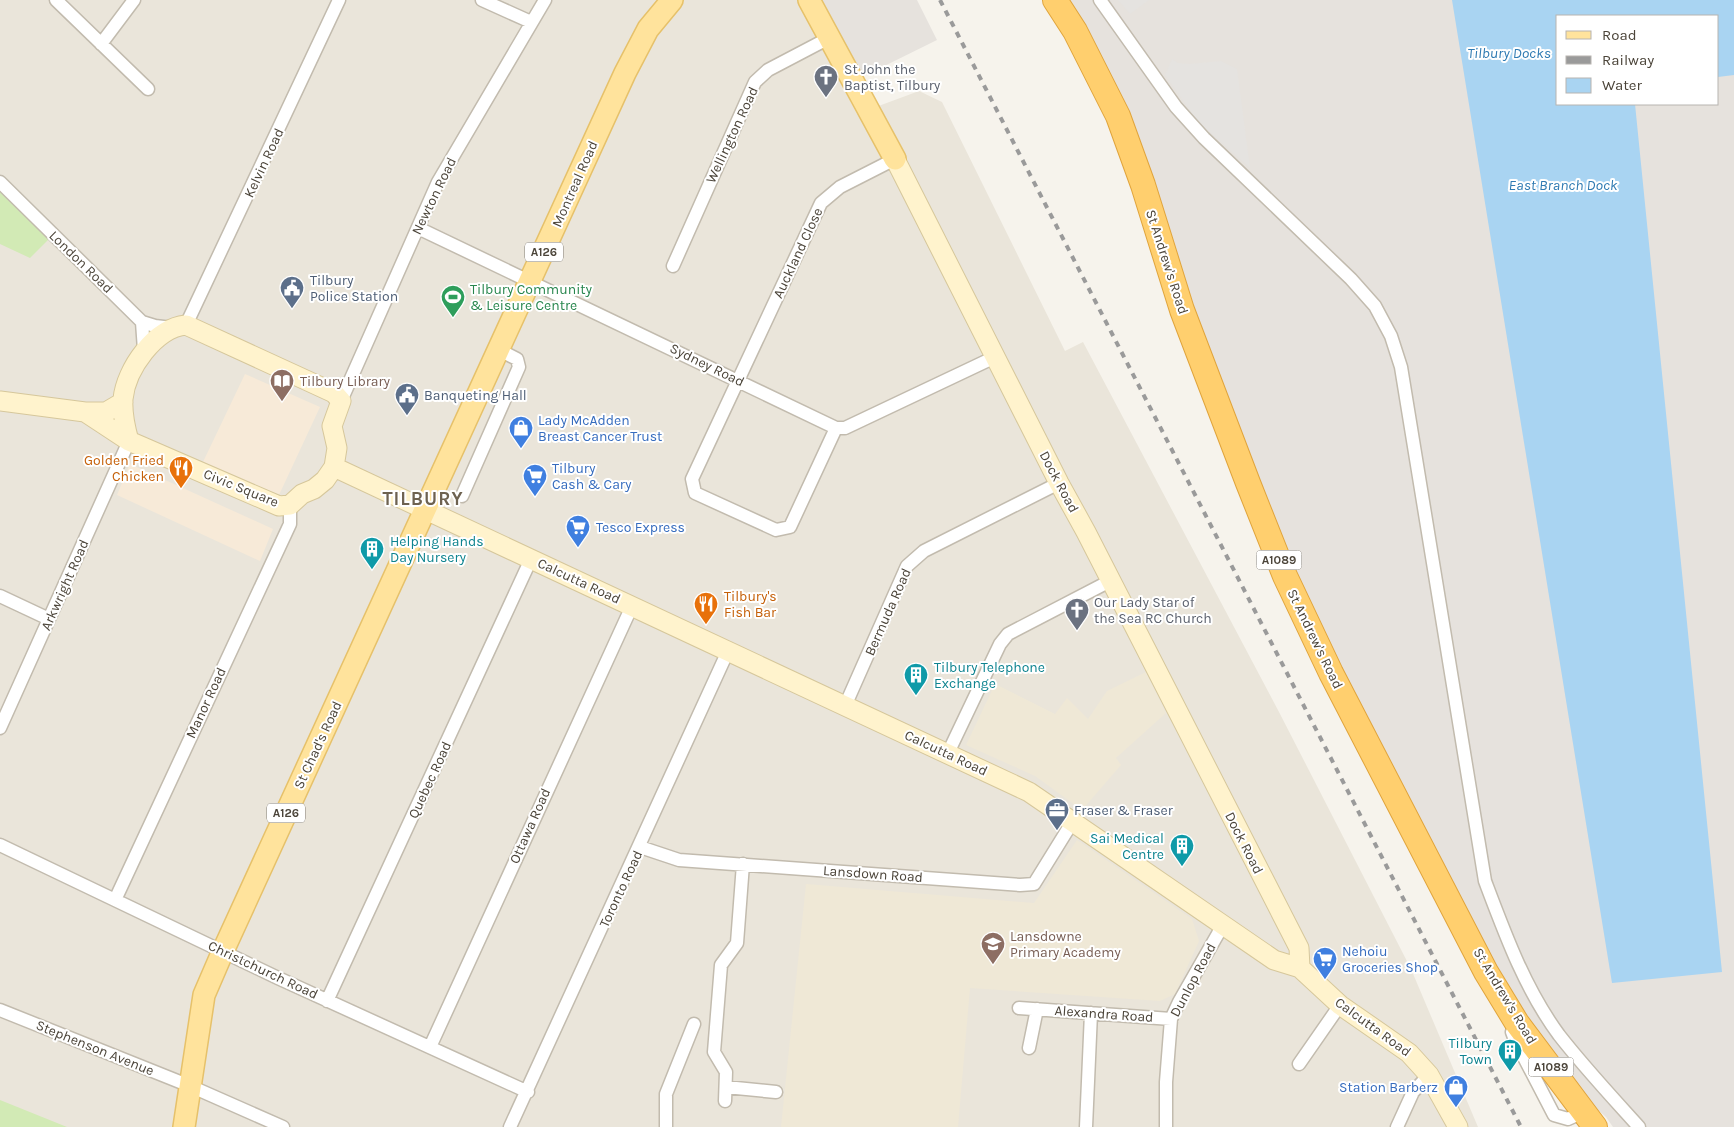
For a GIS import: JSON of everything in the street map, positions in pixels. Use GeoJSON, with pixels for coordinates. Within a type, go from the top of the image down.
{"type":"FeatureCollection","features":[{"type":"Feature","properties":{"kind":"highway","name":"St Andrew's Road"},"geometry":{"type":"LineString","coordinates":[[1055,0],[1075,31],[1118,116],[1143,185],[1182,310],[1285,576],[1331,673],[1486,972],[1517,1023],[1590,1120]]}},
{"type":"Feature","properties":{"kind":"main road","name":"Montreal Road"},"geometry":{"type":"LineString","coordinates":[[426,510],[625,73],[648,29],[672,0]]}},
{"type":"Feature","properties":{"kind":"main road","name":"Dock Road"},"geometry":{"type":"LineString","coordinates":[[809,0],[895,159]]}},
{"type":"Feature","properties":{"kind":"main road","name":"St Chad's Road"},"geometry":{"type":"LineString","coordinates":[[184,1127],[204,996],[426,510]]}},
{"type":"Feature","properties":{"kind":"street"},"geometry":{"type":"LineString","coordinates":[[56,0],[148,89]]}},
{"type":"Feature","properties":{"kind":"street"},"geometry":{"type":"LineString","coordinates":[[101,44],[134,0]]}},
{"type":"Feature","properties":{"kind":"street","name":"Kelvin Road"},"geometry":{"type":"LineString","coordinates":[[179,326],[339,0]]}},
{"type":"Feature","properties":{"kind":"street"},"geometry":{"type":"LineString","coordinates":[[482,0],[531,22]]}},
{"type":"Feature","properties":{"kind":"street","name":"Newton Road"},"geometry":{"type":"LineString","coordinates":[[341,402],[438,182],[545,0]]}},
{"type":"Feature","properties":{"kind":"street"},"geometry":{"type":"LineString","coordinates":[[1100,0],[1182,113],[1211,145],[1351,279],[1375,306],[1391,336],[1400,367],[1485,881],[1508,943],[1544,1012],[1559,1034],[1639,1127]]}},
{"type":"Feature","properties":{"kind":"street","name":"Wellington Road"},"geometry":{"type":"LineString","coordinates":[[672,266],[756,82],[768,70],[829,38]]}},
{"type":"Feature","properties":{"kind":"street","name":"Dock Road"},"geometry":{"type":"LineString","coordinates":[[895,159],[1059,483],[1299,948],[1300,968]]}},
{"type":"Feature","properties":{"kind":"street","name":"Auckland Close"},"geometry":{"type":"LineString","coordinates":[[836,428],[790,526],[776,530],[695,493],[692,479],[821,203],[840,187],[895,159]]}},
{"type":"Feature","properties":{"kind":"street","name":"London Road"},"geometry":{"type":"LineString","coordinates":[[0,182],[142,322]]}},
{"type":"Feature","properties":{"kind":"street","name":"Sydney Road"},"geometry":{"type":"LineString","coordinates":[[418,228],[836,428]]}},
{"type":"Feature","properties":{"kind":"street"},"geometry":{"type":"LineString","coordinates":[[144,350],[142,322],[155,326],[179,326],[334,393],[341,402],[332,426],[337,448],[334,467],[426,510]]}},
{"type":"Feature","properties":{"kind":"street"},"geometry":{"type":"LineString","coordinates":[[129,441],[124,421],[123,402],[129,379],[144,350],[166,330],[179,326]]}},
{"type":"Feature","properties":{"kind":"street"},"geometry":{"type":"LineString","coordinates":[[462,496],[519,367],[517,359],[499,350]]}},
{"type":"Feature","properties":{"kind":"street"},"geometry":{"type":"LineString","coordinates":[[836,428],[846,428],[995,357]]}},
{"type":"Feature","properties":{"kind":"street"},"geometry":{"type":"LineString","coordinates":[[0,401],[85,412],[106,412],[123,402]]}},
{"type":"Feature","properties":{"kind":"street","name":"Civic Square"},"geometry":{"type":"LineString","coordinates":[[85,412],[129,441],[278,506],[290,505],[302,494],[314,489],[325,480],[334,467]]}},
{"type":"Feature","properties":{"kind":"street","name":"Arkwright Road"},"geometry":{"type":"LineString","coordinates":[[0,728],[129,441]]}},
{"type":"Feature","properties":{"kind":"street","name":"Bermuda Road"},"geometry":{"type":"LineString","coordinates":[[845,706],[907,566],[924,551],[1059,483]]}},
{"type":"Feature","properties":{"kind":"street","name":"Manor Road"},"geometry":{"type":"LineString","coordinates":[[115,900],[290,524],[290,505]]}},
{"type":"Feature","properties":{"kind":"street","name":"Calcutta Road"},"geometry":{"type":"LineString","coordinates":[[426,510],[1029,792],[1274,960],[1300,968],[1340,1005],[1409,1053],[1426,1070]]}},
{"type":"Feature","properties":{"kind":"street","name":"Quebec Road"},"geometry":{"type":"LineString","coordinates":[[327,1001],[531,559]]}},
{"type":"Feature","properties":{"kind":"street"},"geometry":{"type":"LineString","coordinates":[[948,753],[1000,644],[1008,634],[1110,581]]}},
{"type":"Feature","properties":{"kind":"street"},"geometry":{"type":"LineString","coordinates":[[0,596],[49,619]]}},
{"type":"Feature","properties":{"kind":"street","name":"Ottawa Road"},"geometry":{"type":"LineString","coordinates":[[430,1047],[632,606]]}},
{"type":"Feature","properties":{"kind":"street","name":"Toronto Road"},"geometry":{"type":"LineString","coordinates":[[510,1127],[528,1092],[640,848],[728,650]]}},
{"type":"Feature","properties":{"kind":"street","name":"Lansdown Road"},"geometry":{"type":"LineString","coordinates":[[640,848],[678,860],[1020,885],[1034,884],[1073,821]]}},
{"type":"Feature","properties":{"kind":"street","name":"Christchurch Road"},"geometry":{"type":"LineString","coordinates":[[0,845],[327,1001],[528,1092]]}},
{"type":"Feature","properties":{"kind":"street"},"geometry":{"type":"LineString","coordinates":[[725,1101],[726,1072],[714,1052],[721,965],[737,943],[743,864]]}},
{"type":"Feature","properties":{"kind":"street","name":"Dunlop Road"},"geometry":{"type":"LineString","coordinates":[[1166,1127],[1166,1082],[1171,1019],[1223,925]]}},
{"type":"Feature","properties":{"kind":"street"},"geometry":{"type":"LineString","coordinates":[[1299,1064],[1340,1005]]}},
{"type":"Feature","properties":{"kind":"street","name":"Alexandra Road"},"geometry":{"type":"LineString","coordinates":[[1019,1008],[1171,1019]]}},
{"type":"Feature","properties":{"kind":"street","name":"Stephenson Avenue"},"geometry":{"type":"LineString","coordinates":[[0,1010],[190,1086],[283,1127]]}},
{"type":"Feature","properties":{"kind":"street","name":"Alexandra Road"},"geometry":{"type":"LineString","coordinates":[[1029,1048],[1037,1010]]}},
{"type":"Feature","properties":{"kind":"street"},"geometry":{"type":"LineString","coordinates":[[1086,1127],[1091,1014]]}},
{"type":"Feature","properties":{"kind":"street"},"geometry":{"type":"LineString","coordinates":[[666,1127],[666,1094],[694,1024]]}},
{"type":"Feature","properties":{"kind":"street"},"geometry":{"type":"LineString","coordinates":[[1397,1127],[1413,1092],[1426,1070]]}},
{"type":"Feature","properties":{"kind":"street"},"geometry":{"type":"LineString","coordinates":[[1426,1070],[1458,1127]]}},
{"type":"Feature","properties":{"kind":"street"},"geometry":{"type":"LineString","coordinates":[[726,1087],[776,1092]]}},
{"type":"Feature","properties":{"kind":"shaded area"},"geometry":{"type":"Polygon","coordinates":[[[0,0],[797,0],[857,114],[919,91],[942,102],[1065,351],[1083,342],[1279,712],[1411,969],[1478,1127],[0,1127],[0,0]]]}},
{"type":"Feature","properties":{"kind":"shaded area"},"geometry":{"type":"Polygon","coordinates":[[[811,0],[917,0],[937,40],[854,81],[811,0]]]}},
{"type":"Feature","properties":{"kind":"shaded area"},"geometry":{"type":"Polygon","coordinates":[[[1066,0],[1734,0],[1734,1127],[1613,1127],[1606,1117],[1587,1100],[1525,1015],[1500,975],[1313,610],[1273,519],[1066,0]]]}},
{"type":"Feature","properties":{"kind":"shaded area"},"geometry":{"type":"Polygon","coordinates":[[[1118,0],[1149,0],[1130,14],[1118,0]]]}},
{"type":"Feature","properties":{"kind":"shaded area"},"geometry":{"type":"Polygon","coordinates":[[[1172,59],[1178,63],[1190,64],[1221,61],[1237,69],[1250,168],[1198,122],[1165,75],[1172,59]]]}},
{"type":"Feature","properties":{"kind":"shaded area"},"geometry":{"type":"Polygon","coordinates":[[[245,374],[320,407],[279,495],[203,462],[245,374]]]}},
{"type":"Feature","properties":{"kind":"shaded area"},"geometry":{"type":"Polygon","coordinates":[[[130,464],[273,529],[260,561],[117,495],[130,464]]]}},
{"type":"Feature","properties":{"kind":"shaded area"},"geometry":{"type":"Polygon","coordinates":[[[1146,672],[1166,713],[1116,758],[1121,765],[1082,810],[1035,776],[966,745],[995,684],[1055,714],[1067,698],[1088,719],[1107,691],[1146,672]]]}},
{"type":"Feature","properties":{"kind":"shaded area","name":"Lansdowne Primary Academy"},"geometry":{"type":"Polygon","coordinates":[[[1077,840],[1192,919],[1199,941],[1175,994],[1160,1001],[970,988],[958,1127],[781,1127],[806,884],[1034,903],[1077,840]]]}},
{"type":"Feature","properties":{"kind":"green space"},"geometry":{"type":"Polygon","coordinates":[[[0,190],[49,239],[30,258],[0,244],[0,190]]]}},
{"type":"Feature","properties":{"kind":"green space"},"geometry":{"type":"Polygon","coordinates":[[[0,1100],[67,1127],[0,1127],[0,1100]]]}},
{"type":"Feature","properties":{"kind":"water","name":"East Branch Dock"},"geometry":{"type":"Polygon","coordinates":[[[1452,0],[1734,0],[1734,75],[1719,77],[1719,15],[1556,15],[1556,105],[1635,105],[1722,972],[1612,983],[1452,0]]]}},
{"type":"Feature","properties":{"kind":"railway"},"geometry":{"type":"LineString","coordinates":[[940,0],[1521,1127]]}},
{"type":"Feature","properties":{"kind":"place","name":"St John the Baptist, Tilbury"},"geometry":{"type":"Point","coordinates":[826,98]}},
{"type":"Feature","properties":{"kind":"place","name":"Tilbury Police Station"},"geometry":{"type":"Point","coordinates":[292,309]}},
{"type":"Feature","properties":{"kind":"place","name":"Tilbury Community & Leisure Centre"},"geometry":{"type":"Point","coordinates":[453,318]}},
{"type":"Feature","properties":{"kind":"place","name":"Tilbury Library"},"geometry":{"type":"Point","coordinates":[282,402]}},
{"type":"Feature","properties":{"kind":"place","name":"Banqueting Hall"},"geometry":{"type":"Point","coordinates":[407,416]}},
{"type":"Feature","properties":{"kind":"place","name":"Lady McAdden Breast Cancer Trust"},"geometry":{"type":"Point","coordinates":[521,449]}},
{"type":"Feature","properties":{"kind":"place","name":"Golden Fried Chicken"},"geometry":{"type":"Point","coordinates":[181,489]}},
{"type":"Feature","properties":{"kind":"place","name":"Tilbury Cash & Cary"},"geometry":{"type":"Point","coordinates":[535,497]}},
{"type":"Feature","properties":{"kind":"place","name":"Tesco Express"},"geometry":{"type":"Point","coordinates":[578,548]}},
{"type":"Feature","properties":{"kind":"place","name":"Helping Hands Day Nursery"},"geometry":{"type":"Point","coordinates":[372,570]}},
{"type":"Feature","properties":{"kind":"place","name":"Tilbury's Fish Bar"},"geometry":{"type":"Point","coordinates":[706,625]}},
{"type":"Feature","properties":{"kind":"place","name":"Our Lady Star of the Sea RC Church"},"geometry":{"type":"Point","coordinates":[1077,631]}},
{"type":"Feature","properties":{"kind":"place","name":"Tilbury Telephone Exchange"},"geometry":{"type":"Point","coordinates":[916,696]}},
{"type":"Feature","properties":{"kind":"place","name":"Fraser & Fraser"},"geometry":{"type":"Point","coordinates":[1057,831]}},
{"type":"Feature","properties":{"kind":"place","name":"Sai Medical Centre"},"geometry":{"type":"Point","coordinates":[1182,867]}},
{"type":"Feature","properties":{"kind":"place","name":"Lansdowne Primary Academy"},"geometry":{"type":"Point","coordinates":[993,965]}},
{"type":"Feature","properties":{"kind":"place","name":"Nehoiu Groceries Shop"},"geometry":{"type":"Point","coordinates":[1325,980]}},
{"type":"Feature","properties":{"kind":"place","name":"Tilbury Town"},"geometry":{"type":"Point","coordinates":[1510,1072]}},
{"type":"Feature","properties":{"kind":"place","name":"Station Barberz"},"geometry":{"type":"Point","coordinates":[1456,1108]}},
{"type":"Feature","properties":{"kind":"district","name":"TILBURY"},"geometry":{"type":"Point","coordinates":[423,499]}},
{"type":"Feature","properties":{"kind":"water label","name":"Tilbury Docks"},"geometry":{"type":"Point","coordinates":[1509,53]}}]}
